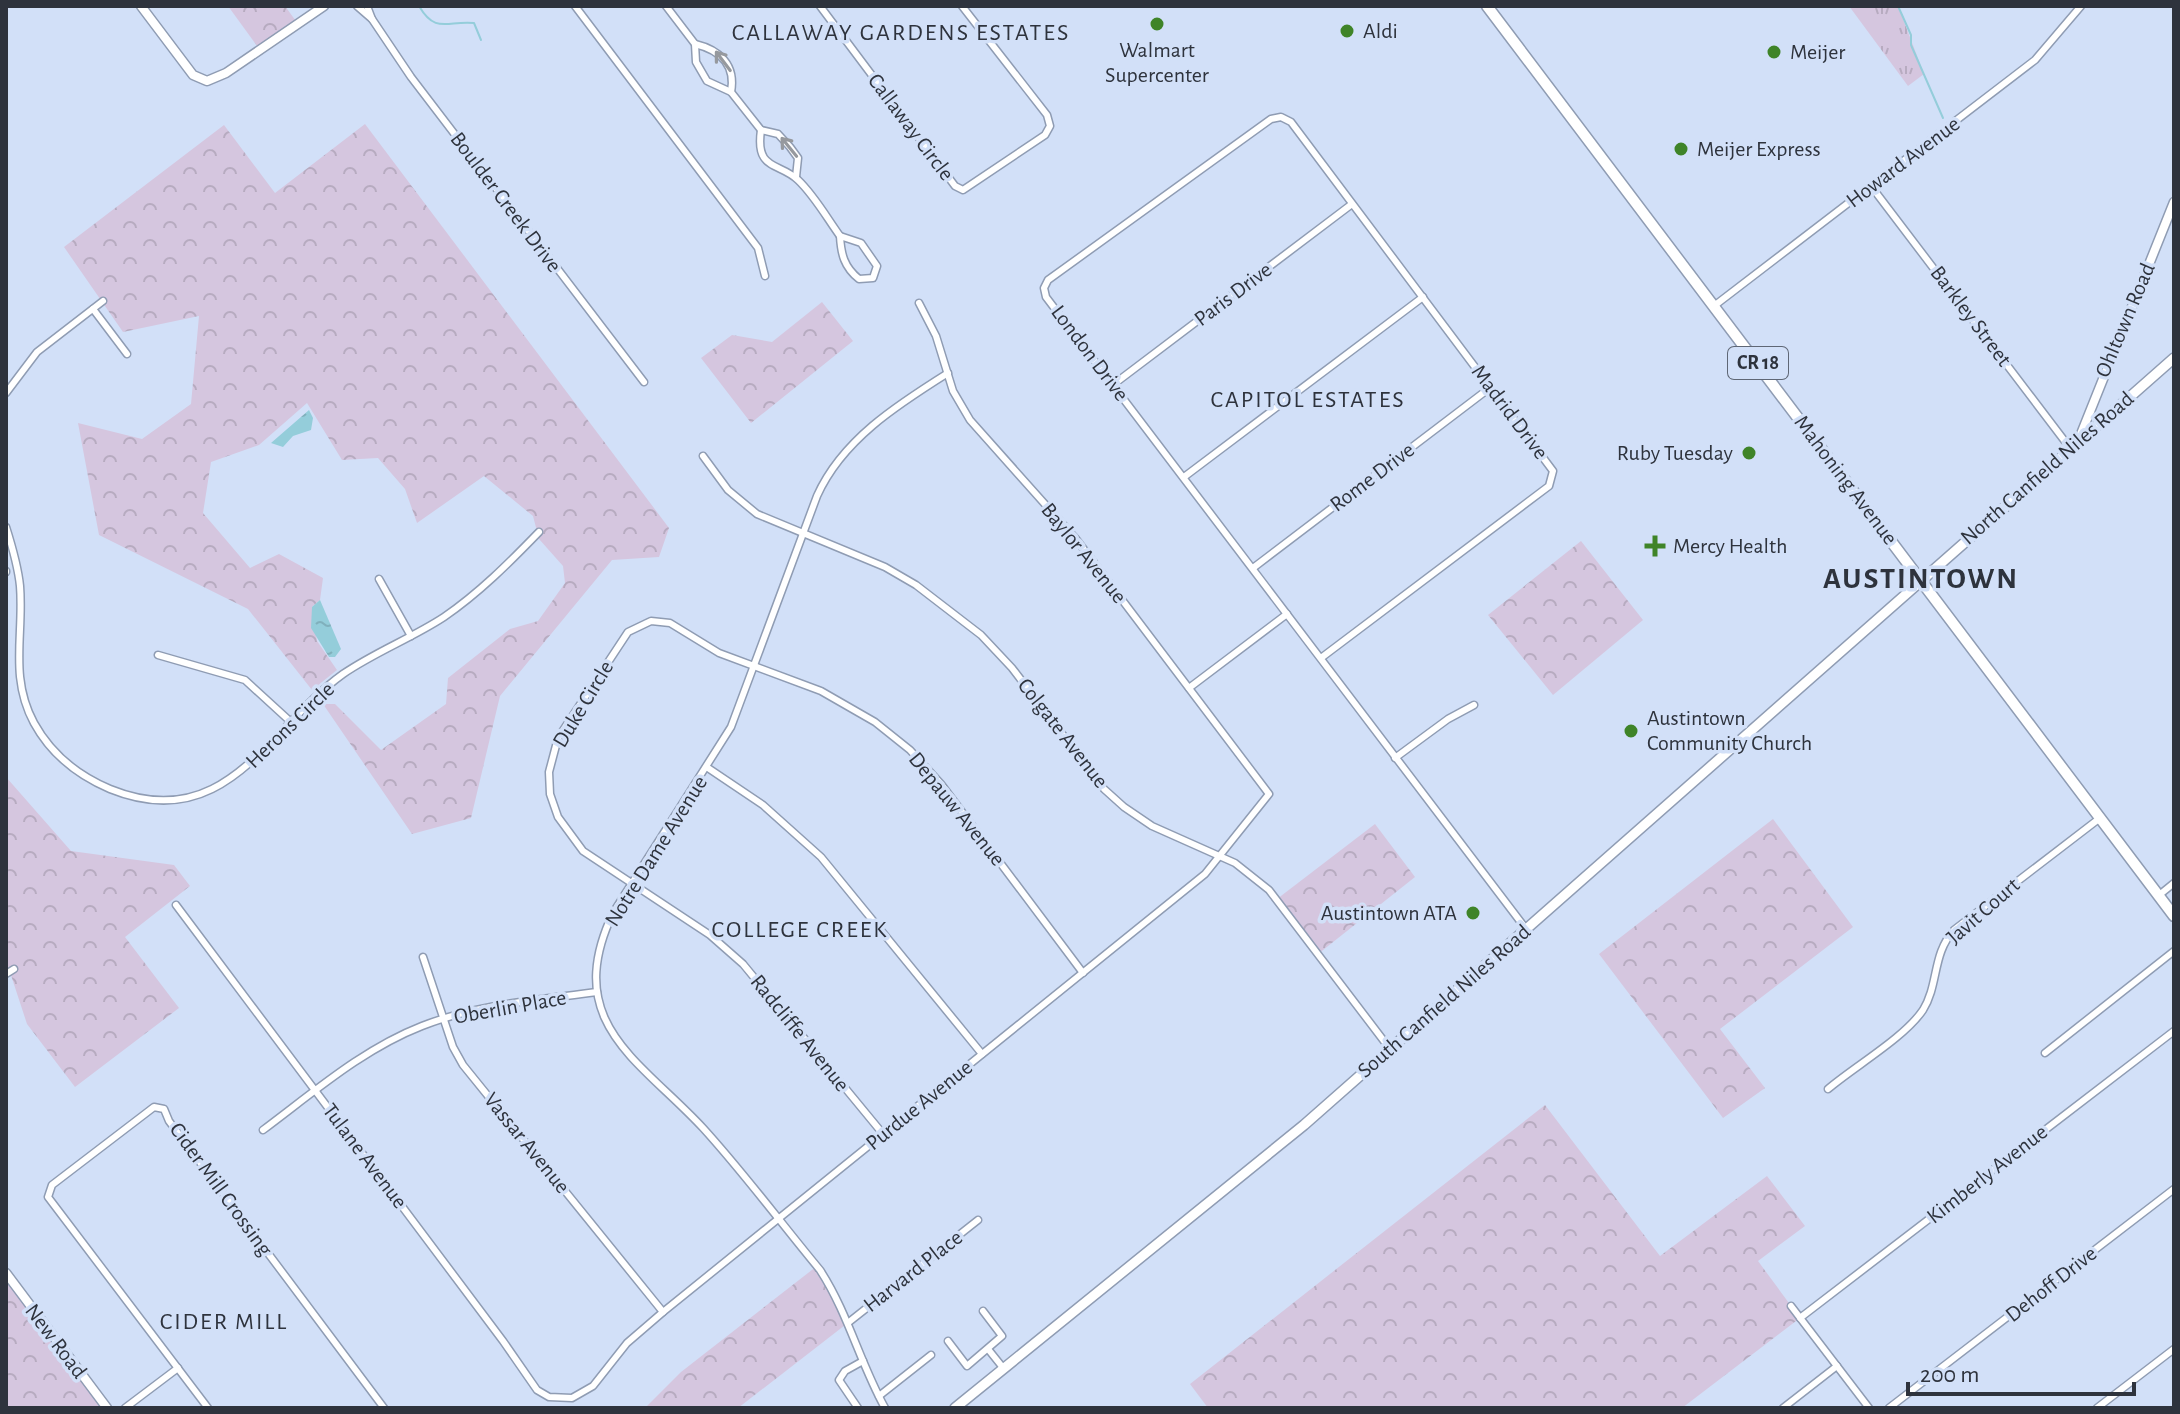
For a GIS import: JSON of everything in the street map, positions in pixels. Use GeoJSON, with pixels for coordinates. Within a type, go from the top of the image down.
{"type":"FeatureCollection","features":[{"type":"Feature","properties":{"kind":"main road","name":"Mahoning Avenue"},"geometry":{"type":"LineString","coordinates":[[1487,6],[2174,916]]}},
{"type":"Feature","properties":{"kind":"main road","name":"North Canfield Niles Road"},"geometry":{"type":"LineString","coordinates":[[1921,579],[2174,358]]}},
{"type":"Feature","properties":{"kind":"main road","name":"South Canfield Niles Road"},"geometry":{"type":"LineString","coordinates":[[955,1408],[1243,1176],[1921,579]]}},
{"type":"Feature","properties":{"kind":"street"},"geometry":{"type":"LineString","coordinates":[[141,6],[193,75],[204,81],[226,73],[324,6]]}},
{"type":"Feature","properties":{"kind":"street","name":"Boulder Creek Drive"},"geometry":{"type":"LineString","coordinates":[[357,6],[372,19]]}},
{"type":"Feature","properties":{"kind":"street","name":"Boulder Creek Drive"},"geometry":{"type":"LineString","coordinates":[[367,6],[372,19],[411,77],[644,382]]}},
{"type":"Feature","properties":{"kind":"street"},"geometry":{"type":"LineString","coordinates":[[575,6],[758,248],[765,276]]}},
{"type":"Feature","properties":{"kind":"street"},"geometry":{"type":"LineString","coordinates":[[667,6],[695,44],[697,67],[707,81],[731,92],[761,130],[763,154],[778,171],[796,177],[840,236],[865,247],[877,266],[873,278],[859,279],[850,270],[841,255],[840,236]]}},
{"type":"Feature","properties":{"kind":"street","name":"Callaway Circle"},"geometry":{"type":"LineString","coordinates":[[820,6],[955,186],[963,190],[1045,135],[1050,123],[962,6]]}},
{"type":"Feature","properties":{"kind":"street","name":"Howard Avenue"},"geometry":{"type":"LineString","coordinates":[[1714,306],[2035,60],[2081,6]]}},
{"type":"Feature","properties":{"kind":"street"},"geometry":{"type":"LineString","coordinates":[[695,44],[718,52],[731,69],[731,92]]}},
{"type":"Feature","properties":{"kind":"street","name":"Madrid Drive"},"geometry":{"type":"LineString","coordinates":[[1281,117],[1291,122],[1551,466],[1551,483],[1321,658]]}},
{"type":"Feature","properties":{"kind":"street","name":"London Drive"},"geometry":{"type":"LineString","coordinates":[[1281,117],[1271,119],[1046,284],[1046,297],[1526,929]]}},
{"type":"Feature","properties":{"kind":"street"},"geometry":{"type":"LineString","coordinates":[[761,130],[778,134],[790,147],[798,158],[796,177]]}},
{"type":"Feature","properties":{"kind":"street","name":"Barkley Street"},"geometry":{"type":"LineString","coordinates":[[1871,186],[2070,448]]}},
{"type":"Feature","properties":{"kind":"street","name":"Ohltown Road"},"geometry":{"type":"LineString","coordinates":[[2079,439],[2174,202]]}},
{"type":"Feature","properties":{"kind":"street","name":"Paris Drive"},"geometry":{"type":"LineString","coordinates":[[1114,384],[1352,204]]}},
{"type":"Feature","properties":{"kind":"street"},"geometry":{"type":"LineString","coordinates":[[1184,477],[1423,297]]}},
{"type":"Feature","properties":{"kind":"street"},"geometry":{"type":"LineString","coordinates":[[6,393],[37,352],[103,301]]}},
{"type":"Feature","properties":{"kind":"street","name":"Baylor Avenue"},"geometry":{"type":"LineString","coordinates":[[919,303],[970,420],[1076,539],[1269,794]]}},
{"type":"Feature","properties":{"kind":"street"},"geometry":{"type":"LineString","coordinates":[[93,309],[127,354]]}},
{"type":"Feature","properties":{"kind":"street","name":"Notre Dame Avenue"},"geometry":{"type":"LineString","coordinates":[[885,1408],[849,1322],[820,1270],[702,1127],[625,1053],[606,1022],[597,992],[602,939],[632,884],[708,768],[731,727],[823,482],[844,451],[948,373]]}},
{"type":"Feature","properties":{"kind":"street","name":"Rome Drive"},"geometry":{"type":"LineString","coordinates":[[1253,568],[1491,387]]}},
{"type":"Feature","properties":{"kind":"street","name":"Colgate Avenue"},"geometry":{"type":"LineString","coordinates":[[703,456],[728,490],[747,507],[803,534],[885,567],[953,612],[1012,668],[1113,798],[1152,826],[1247,870],[1269,890],[1390,1049]]}},
{"type":"Feature","properties":{"kind":"street","name":"Herons Circle"},"geometry":{"type":"LineString","coordinates":[[6,527],[17,570],[20,602],[17,661],[26,706],[50,746],[85,777],[116,791],[145,797],[195,794],[232,779],[344,674],[446,616],[489,583],[539,532]]}},
{"type":"Feature","properties":{"kind":"street"},"geometry":{"type":"LineString","coordinates":[[6,571],[17,570]]}},
{"type":"Feature","properties":{"kind":"street"},"geometry":{"type":"LineString","coordinates":[[379,579],[411,636]]}},
{"type":"Feature","properties":{"kind":"street"},"geometry":{"type":"LineString","coordinates":[[1189,688],[1287,614]]}},
{"type":"Feature","properties":{"kind":"street","name":"Duke Circle"},"geometry":{"type":"LineString","coordinates":[[632,884],[583,851],[558,817],[550,794],[549,772],[558,738],[622,639],[642,624],[670,623],[704,645],[754,666]]}},
{"type":"Feature","properties":{"kind":"street"},"geometry":{"type":"LineString","coordinates":[[158,655],[245,680],[292,723]]}},
{"type":"Feature","properties":{"kind":"street","name":"Depauw Avenue"},"geometry":{"type":"LineString","coordinates":[[754,666],[845,703],[910,750],[941,784],[1083,973]]}},
{"type":"Feature","properties":{"kind":"street"},"geometry":{"type":"LineString","coordinates":[[1395,758],[1448,719],[1474,705]]}},
{"type":"Feature","properties":{"kind":"street"},"geometry":{"type":"LineString","coordinates":[[708,768],[763,805],[821,857],[982,1054]]}},
{"type":"Feature","properties":{"kind":"street","name":"Purdue Avenue"},"geometry":{"type":"LineString","coordinates":[[558,1399],[588,1392],[627,1343],[663,1312],[1205,874],[1269,794]]}},
{"type":"Feature","properties":{"kind":"street","name":"Javit Court"},"geometry":{"type":"LineString","coordinates":[[1828,1089],[1920,1014],[1931,992],[1939,953],[1954,930],[2100,818]]}},
{"type":"Feature","properties":{"kind":"street"},"geometry":{"type":"LineString","coordinates":[[2158,896],[2174,883]]}},
{"type":"Feature","properties":{"kind":"street","name":"Radcliffe Avenue"},"geometry":{"type":"LineString","coordinates":[[632,884],[710,935],[743,964],[883,1134]]}},
{"type":"Feature","properties":{"kind":"street","name":"Tulane Avenue"},"geometry":{"type":"LineString","coordinates":[[176,905],[503,1341],[527,1380],[542,1394],[558,1399]]}},
{"type":"Feature","properties":{"kind":"street"},"geometry":{"type":"LineString","coordinates":[[2045,1053],[2174,951]]}},
{"type":"Feature","properties":{"kind":"street","name":"Vassar Avenue"},"geometry":{"type":"LineString","coordinates":[[423,957],[443,1018],[463,1065],[663,1312]]}},
{"type":"Feature","properties":{"kind":"street"},"geometry":{"type":"LineString","coordinates":[[6,974],[14,969]]}},
{"type":"Feature","properties":{"kind":"street","name":"Oberlin Place"},"geometry":{"type":"LineString","coordinates":[[263,1130],[315,1090],[392,1039],[443,1018],[490,1007],[597,992]]}},
{"type":"Feature","properties":{"kind":"street","name":"Kimberly Avenue"},"geometry":{"type":"LineString","coordinates":[[1800,1318],[2174,1031]]}},
{"type":"Feature","properties":{"kind":"street","name":"Cider Mill Crossing"},"geometry":{"type":"LineString","coordinates":[[208,1408],[48,1197],[52,1185],[154,1107],[164,1109],[169,1121],[384,1408]]}},
{"type":"Feature","properties":{"kind":"street","name":"Dehoff Drive"},"geometry":{"type":"LineString","coordinates":[[1889,1408],[2174,1189]]}},
{"type":"Feature","properties":{"kind":"street","name":"Harvard Place"},"geometry":{"type":"LineString","coordinates":[[849,1322],[978,1220]]}},
{"type":"Feature","properties":{"kind":"street","name":"New Road"},"geometry":{"type":"LineString","coordinates":[[6,1273],[107,1408]]}},
{"type":"Feature","properties":{"kind":"street"},"geometry":{"type":"LineString","coordinates":[[1791,1306],[1869,1408]]}},
{"type":"Feature","properties":{"kind":"street"},"geometry":{"type":"LineString","coordinates":[[948,1341],[967,1366],[988,1349],[1002,1336],[983,1311]]}},
{"type":"Feature","properties":{"kind":"street"},"geometry":{"type":"LineString","coordinates":[[988,1349],[1004,1369]]}},
{"type":"Feature","properties":{"kind":"street"},"geometry":{"type":"LineString","coordinates":[[2097,1408],[2174,1349]]}},
{"type":"Feature","properties":{"kind":"street"},"geometry":{"type":"LineString","coordinates":[[879,1396],[931,1355]]}},
{"type":"Feature","properties":{"kind":"street"},"geometry":{"type":"LineString","coordinates":[[858,1408],[840,1386],[839,1380],[845,1371],[863,1361]]}},
{"type":"Feature","properties":{"kind":"street"},"geometry":{"type":"LineString","coordinates":[[1783,1408],[1837,1366]]}},
{"type":"Feature","properties":{"kind":"street"},"geometry":{"type":"LineString","coordinates":[[125,1408],[178,1368]]}},
{"type":"Feature","properties":{"kind":"green space"},"geometry":{"type":"Polygon","coordinates":[[[228,6],[285,6],[298,24],[260,50],[228,6]]]}},
{"type":"Feature","properties":{"kind":"green space"},"geometry":{"type":"Polygon","coordinates":[[[1849,6],[1898,6],[1924,74],[1908,86],[1849,6]]]}},
{"type":"Feature","properties":{"kind":"green space"},"geometry":{"type":"Polygon","coordinates":[[[365,124],[669,528],[659,557],[612,560],[500,696],[471,818],[412,834],[323,704],[335,704],[381,750],[446,704],[448,678],[510,629],[538,621],[565,583],[563,566],[539,539],[533,516],[484,476],[417,523],[405,489],[378,458],[342,460],[307,403],[259,445],[211,462],[203,513],[250,568],[279,554],[323,578],[320,600],[312,607],[317,641],[337,670],[312,690],[248,609],[99,535],[78,423],[142,439],[191,404],[199,316],[123,332],[64,247],[224,125],[275,193],[365,124]]]}},
{"type":"Feature","properties":{"kind":"green space"},"geometry":{"type":"Polygon","coordinates":[[[822,302],[853,341],[751,423],[701,358],[732,335],[772,342],[822,302]]]}},
{"type":"Feature","properties":{"kind":"green space"},"geometry":{"type":"Polygon","coordinates":[[[1581,541],[1643,620],[1553,695],[1488,615],[1581,541]]]}},
{"type":"Feature","properties":{"kind":"green space"},"geometry":{"type":"Polygon","coordinates":[[[6,777],[71,851],[174,865],[190,886],[125,937],[179,1008],[75,1087],[27,1024],[6,960],[6,777]]]}},
{"type":"Feature","properties":{"kind":"green space"},"geometry":{"type":"Polygon","coordinates":[[[1773,819],[1853,927],[1720,1029],[1765,1088],[1723,1118],[1599,954],[1773,819]]]}},
{"type":"Feature","properties":{"kind":"green space"},"geometry":{"type":"Polygon","coordinates":[[[1375,824],[1415,877],[1318,954],[1277,899],[1375,824]]]}},
{"type":"Feature","properties":{"kind":"green space"},"geometry":{"type":"Polygon","coordinates":[[[1545,1105],[1660,1256],[1767,1176],[1805,1226],[1758,1261],[1800,1318],[1682,1408],[1208,1408],[1190,1384],[1545,1105]]]}},
{"type":"Feature","properties":{"kind":"green space"},"geometry":{"type":"Polygon","coordinates":[[[817,1266],[849,1322],[738,1408],[645,1408],[681,1372],[817,1266]]]}},
{"type":"Feature","properties":{"kind":"green space"},"geometry":{"type":"Polygon","coordinates":[[[6,1273],[107,1408],[6,1408],[6,1273]]]}},
{"type":"Feature","properties":{"kind":"water"},"geometry":{"type":"Polygon","coordinates":[[[309,410],[313,418],[311,430],[293,436],[283,447],[271,443],[309,410]]]}},
{"type":"Feature","properties":{"kind":"water"},"geometry":{"type":"Polygon","coordinates":[[[320,600],[341,649],[335,657],[329,657],[311,628],[312,607],[320,600]]]}},
{"type":"Feature","properties":{"kind":"waterway"},"geometry":{"type":"LineString","coordinates":[[419,6],[425,15],[437,23],[474,23],[481,40]]}},
{"type":"Feature","properties":{"kind":"waterway"},"geometry":{"type":"LineString","coordinates":[[1898,6],[1911,35],[1911,45],[1943,118]]}},
{"type":"Feature","properties":{"kind":"place","name":"Walmart Supercenter"},"geometry":{"type":"Point","coordinates":[1157,24]}},
{"type":"Feature","properties":{"kind":"place","name":"Aldi"},"geometry":{"type":"Point","coordinates":[1347,31]}},
{"type":"Feature","properties":{"kind":"place","name":"Meijer"},"geometry":{"type":"Point","coordinates":[1774,52]}},
{"type":"Feature","properties":{"kind":"place","name":"Meijer Express"},"geometry":{"type":"Point","coordinates":[1681,149]}},
{"type":"Feature","properties":{"kind":"place","name":"Ruby Tuesday"},"geometry":{"type":"Point","coordinates":[1749,453]}},
{"type":"Feature","properties":{"kind":"place","name":"Mercy Health"},"geometry":{"type":"Point","coordinates":[1655,546]}},
{"type":"Feature","properties":{"kind":"place","name":"Austintown Community Church"},"geometry":{"type":"Point","coordinates":[1631,731]}},
{"type":"Feature","properties":{"kind":"place","name":"Austintown ATA"},"geometry":{"type":"Point","coordinates":[1473,913]}},
{"type":"Feature","properties":{"kind":"district","name":"CALLAWAY GARDENS ESTATES"},"geometry":{"type":"Point","coordinates":[901,33]}},
{"type":"Feature","properties":{"kind":"district","name":"CAPITOL ESTATES"},"geometry":{"type":"Point","coordinates":[1308,400]}},
{"type":"Feature","properties":{"kind":"district","name":"AUSTINTOWN"},"geometry":{"type":"Point","coordinates":[1921,579]}},
{"type":"Feature","properties":{"kind":"district","name":"COLLEGE CREEK"},"geometry":{"type":"Point","coordinates":[800,930]}},
{"type":"Feature","properties":{"kind":"district","name":"CIDER MILL"},"geometry":{"type":"Point","coordinates":[224,1322]}}]}
